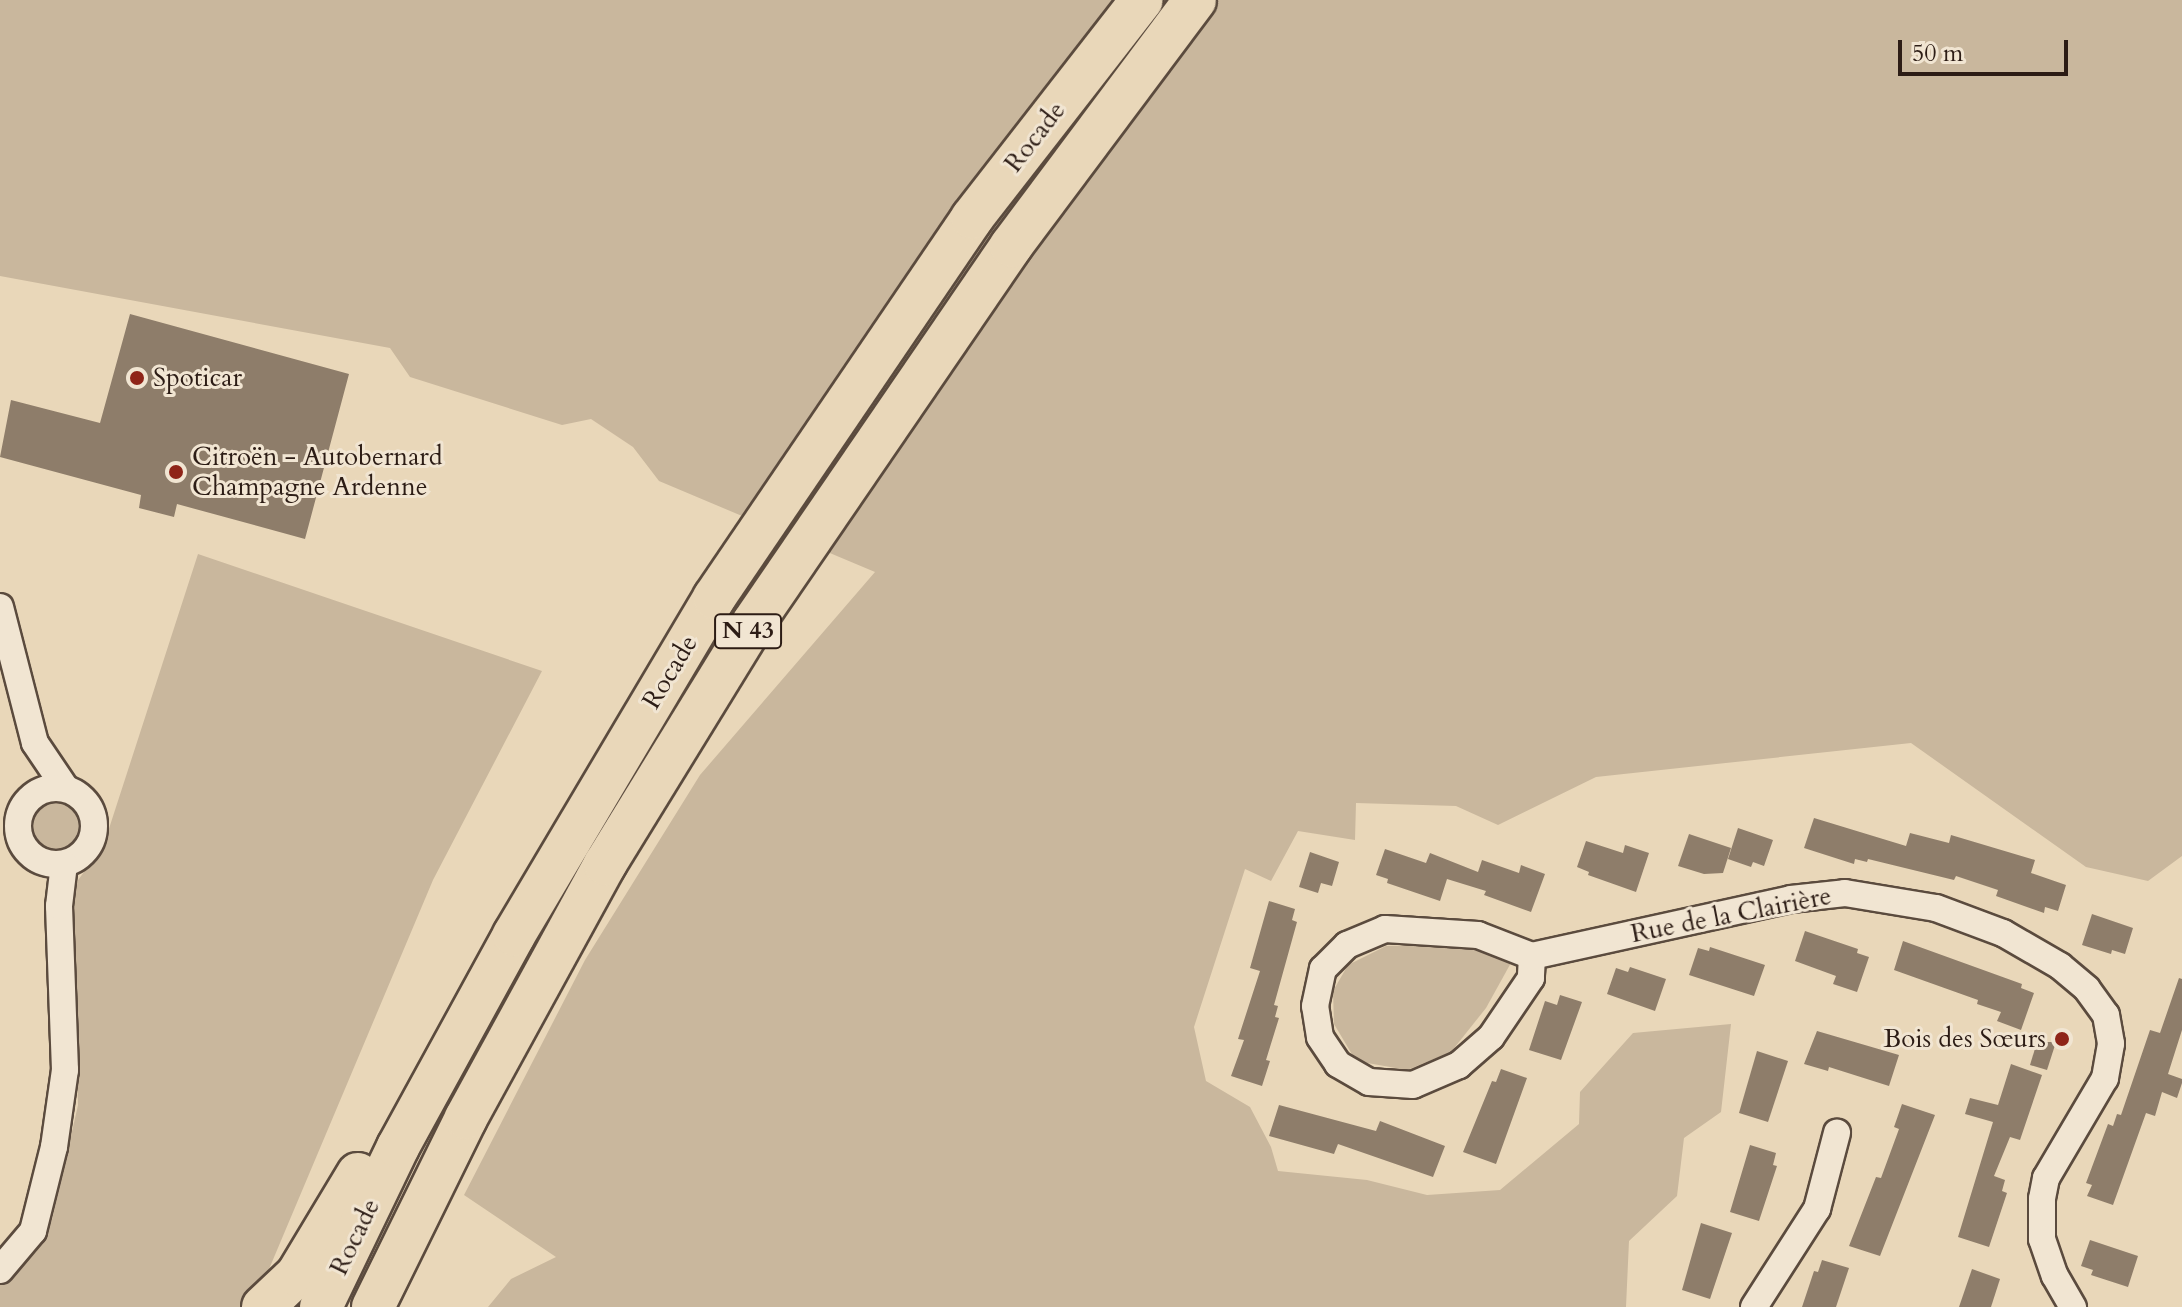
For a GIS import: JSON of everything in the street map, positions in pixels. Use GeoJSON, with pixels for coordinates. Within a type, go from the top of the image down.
{"type":"FeatureCollection","features":[{"type":"Feature","properties":{"kind":"highway","name":"Rocade"},"geometry":{"type":"LineString","coordinates":[[321,1307],[398,1147],[514,935],[723,585],[972,218],[1142,0]]}},
{"type":"Feature","properties":{"kind":"highway","name":"N 43"},"geometry":{"type":"LineString","coordinates":[[373,1307],[466,1118],[605,864],[753,623],[1011,246],[1195,0]]}},
{"type":"Feature","properties":{"kind":"highway"},"geometry":{"type":"LineString","coordinates":[[263,1307],[297,1275],[424,1067],[514,935]]}},
{"type":"Feature","properties":{"kind":"highway"},"geometry":{"type":"LineString","coordinates":[[393,1307],[466,1118]]}},
{"type":"Feature","properties":{"kind":"street"},"geometry":{"type":"LineString","coordinates":[[0,607],[35,743],[33,795]]}},
{"type":"Feature","properties":{"kind":"street"},"geometry":{"type":"LineString","coordinates":[[35,743],[66,789],[87,803],[95,827],[86,850],[64,864],[39,860],[23,845],[20,815],[33,795],[43,790],[66,789]]}},
{"type":"Feature","properties":{"kind":"street"},"geometry":{"type":"LineString","coordinates":[[0,1270],[33,1231],[54,1147],[65,1070],[59,906],[64,864]]}},
{"type":"Feature","properties":{"kind":"street","name":"Rue de la Clairière"},"geometry":{"type":"LineString","coordinates":[[1532,956],[1791,899],[1845,893],[1936,908],[2003,933],[2060,966],[2087,989],[2106,1015],[2111,1044],[2105,1078],[2046,1178],[2042,1199],[2042,1239],[2055,1276],[2073,1307]]}},
{"type":"Feature","properties":{"kind":"street"},"geometry":{"type":"LineString","coordinates":[[1385,929],[1478,935],[1532,956],[1531,978],[1491,1037],[1459,1065],[1413,1085],[1369,1082],[1338,1064],[1320,1037],[1315,1006],[1323,969],[1347,945],[1385,929]]}},
{"type":"Feature","properties":{"kind":"street"},"geometry":{"type":"LineString","coordinates":[[1754,1307],[1817,1209],[1837,1133]]}},
{"type":"Feature","properties":{"kind":"shaded area"},"geometry":{"type":"Polygon","coordinates":[[[0,0],[2182,0],[2182,856],[2148,881],[2086,867],[1911,743],[1596,777],[1498,825],[1456,806],[1356,803],[1355,840],[1298,831],[1271,881],[1245,869],[1194,1027],[1206,1081],[1250,1107],[1271,1147],[1278,1171],[1367,1180],[1427,1195],[1500,1190],[1579,1124],[1580,1092],[1633,1033],[1731,1024],[1721,1112],[1684,1138],[1677,1196],[1629,1241],[1626,1307],[488,1307],[511,1279],[556,1257],[464,1195],[585,960],[700,775],[875,572],[659,481],[633,447],[591,419],[562,425],[410,377],[390,348],[0,276],[0,0]]]}},
{"type":"Feature","properties":{"kind":"shaded area"},"geometry":{"type":"Polygon","coordinates":[[[198,554],[542,671],[433,880],[256,1300],[249,1307],[0,1307],[0,1284],[36,1252],[52,1220],[78,1105],[73,910],[76,883],[104,844],[198,554]]]}},
{"type":"Feature","properties":{"kind":"shaded area"},"geometry":{"type":"Polygon","coordinates":[[[57,802],[74,809],[81,826],[74,843],[57,850],[40,843],[33,826],[40,809],[57,802]]]}},
{"type":"Feature","properties":{"kind":"shaded area"},"geometry":{"type":"Polygon","coordinates":[[[1465,944],[1512,961],[1486,1008],[1451,1052],[1407,1070],[1356,1061],[1334,1024],[1333,991],[1348,965],[1386,946],[1465,944]]]}},
{"type":"Feature","properties":{"kind":"building"},"geometry":{"type":"Polygon","coordinates":[[[130,314],[349,374],[305,539],[177,504],[174,517],[139,508],[141,495],[0,457],[11,400],[100,423],[130,314]]]}},
{"type":"Feature","properties":{"kind":"building"},"geometry":{"type":"Polygon","coordinates":[[[1814,818],[1906,846],[1910,833],[1949,843],[1951,835],[2035,860],[2031,873],[2066,885],[2058,911],[2045,907],[2044,913],[1996,896],[1998,890],[1956,876],[1954,880],[1868,859],[1867,862],[1855,859],[1854,864],[1804,848],[1814,818]]]}},
{"type":"Feature","properties":{"kind":"building"},"geometry":{"type":"Polygon","coordinates":[[[1738,828],[1773,840],[1764,866],[1753,862],[1751,867],[1728,859],[1738,828]]]}},
{"type":"Feature","properties":{"kind":"building"},"geometry":{"type":"Polygon","coordinates":[[[1689,834],[1731,848],[1723,873],[1704,874],[1678,866],[1689,834]]]}},
{"type":"Feature","properties":{"kind":"building"},"geometry":{"type":"Polygon","coordinates":[[[1586,841],[1623,853],[1625,845],[1649,853],[1636,892],[1588,875],[1589,872],[1577,867],[1586,841]]]}},
{"type":"Feature","properties":{"kind":"building"},"geometry":{"type":"Polygon","coordinates":[[[1385,849],[1426,863],[1430,853],[1478,872],[1482,860],[1519,873],[1521,865],[1545,874],[1531,912],[1484,895],[1486,891],[1447,879],[1440,901],[1387,883],[1388,879],[1376,875],[1385,849]]]}},
{"type":"Feature","properties":{"kind":"building"},"geometry":{"type":"Polygon","coordinates":[[[1310,852],[1339,862],[1332,886],[1321,883],[1318,893],[1299,887],[1310,852]]]}},
{"type":"Feature","properties":{"kind":"building"},"geometry":{"type":"Polygon","coordinates":[[[1269,901],[1295,909],[1292,920],[1297,922],[1274,1005],[1278,1006],[1275,1017],[1279,1018],[1266,1060],[1270,1061],[1262,1086],[1231,1076],[1244,1040],[1238,1039],[1260,971],[1250,968],[1269,901]]]}},
{"type":"Feature","properties":{"kind":"building"},"geometry":{"type":"Polygon","coordinates":[[[2092,914],[2133,928],[2125,954],[2112,950],[2111,954],[2082,945],[2092,914]]]}},
{"type":"Feature","properties":{"kind":"building"},"geometry":{"type":"Polygon","coordinates":[[[1805,931],[1858,949],[1857,953],[1869,957],[1857,992],[1833,984],[1836,976],[1795,961],[1805,931]]]}},
{"type":"Feature","properties":{"kind":"building"},"geometry":{"type":"Polygon","coordinates":[[[1903,941],[2022,984],[2021,988],[2034,993],[2021,1030],[1997,1021],[2001,1012],[1977,1004],[1978,1000],[1894,970],[1903,941]]]}},
{"type":"Feature","properties":{"kind":"building"},"geometry":{"type":"Polygon","coordinates":[[[1710,947],[1765,965],[1754,996],[1689,975],[1698,948],[1709,951],[1710,947]]]}},
{"type":"Feature","properties":{"kind":"building"},"geometry":{"type":"Polygon","coordinates":[[[1630,967],[1666,979],[1655,1011],[1607,994],[1616,968],[1628,972],[1630,967]]]}},
{"type":"Feature","properties":{"kind":"building"},"geometry":{"type":"Polygon","coordinates":[[[2179,978],[2182,979],[2182,1030],[2168,1074],[2182,1079],[2177,1098],[2162,1092],[2155,1116],[2146,1113],[2113,1205],[2087,1196],[2092,1185],[2086,1183],[2108,1124],[2113,1126],[2117,1114],[2121,1115],[2150,1030],[2160,1033],[2179,978]]]}},
{"type":"Feature","properties":{"kind":"building"},"geometry":{"type":"Polygon","coordinates":[[[1560,995],[1582,1002],[1561,1060],[1529,1050],[1545,1001],[1557,1005],[1560,995]]]}},
{"type":"Feature","properties":{"kind":"building"},"geometry":{"type":"Polygon","coordinates":[[[1817,1031],[1899,1055],[1889,1086],[1829,1067],[1828,1071],[1804,1064],[1817,1031]]]}},
{"type":"Feature","properties":{"kind":"building"},"geometry":{"type":"Polygon","coordinates":[[[2037,1042],[2056,1042],[2047,1070],[2030,1065],[2037,1042]]]}},
{"type":"Feature","properties":{"kind":"building"},"geometry":{"type":"Polygon","coordinates":[[[1757,1051],[1788,1061],[1768,1122],[1739,1113],[1757,1051]]]}},
{"type":"Feature","properties":{"kind":"building"},"geometry":{"type":"Polygon","coordinates":[[[2011,1064],[2042,1075],[2020,1140],[2010,1137],[1994,1176],[2005,1180],[2002,1191],[2007,1193],[1989,1247],[1958,1237],[1993,1122],[1965,1114],[1970,1098],[1998,1105],[2011,1064]]]}},
{"type":"Feature","properties":{"kind":"building"},"geometry":{"type":"Polygon","coordinates":[[[1501,1069],[1527,1078],[1496,1164],[1463,1152],[1492,1081],[1496,1082],[1501,1069]]]}},
{"type":"Feature","properties":{"kind":"building"},"geometry":{"type":"Polygon","coordinates":[[[1902,1104],[1935,1115],[1880,1256],[1849,1246],[1876,1177],[1881,1178],[1899,1129],[1894,1127],[1902,1104]]]}},
{"type":"Feature","properties":{"kind":"building"},"geometry":{"type":"Polygon","coordinates":[[[1279,1105],[1376,1131],[1380,1121],[1445,1146],[1433,1177],[1338,1144],[1334,1154],[1269,1136],[1279,1105]]]}},
{"type":"Feature","properties":{"kind":"building"},"geometry":{"type":"Polygon","coordinates":[[[1750,1145],[1776,1153],[1773,1165],[1777,1166],[1759,1221],[1730,1212],[1750,1145]]]}},
{"type":"Feature","properties":{"kind":"building"},"geometry":{"type":"Polygon","coordinates":[[[1701,1223],[1732,1233],[1710,1299],[1682,1290],[1701,1223]]]}},
{"type":"Feature","properties":{"kind":"building"},"geometry":{"type":"Polygon","coordinates":[[[2090,1240],[2138,1256],[2128,1287],[2091,1275],[2093,1270],[2081,1266],[2090,1240]]]}},
{"type":"Feature","properties":{"kind":"building"},"geometry":{"type":"Polygon","coordinates":[[[1822,1260],[1849,1268],[1836,1307],[1802,1307],[1814,1271],[1818,1272],[1822,1260]]]}},
{"type":"Feature","properties":{"kind":"building"},"geometry":{"type":"Polygon","coordinates":[[[1972,1269],[2000,1279],[1991,1307],[1959,1307],[1972,1269]]]}},
{"type":"Feature","properties":{"kind":"place","name":"Spoticar"},"geometry":{"type":"Point","coordinates":[137,378]}},
{"type":"Feature","properties":{"kind":"place","name":"Citroën - Autobernard Champagne Ardenne"},"geometry":{"type":"Point","coordinates":[176,472]}},
{"type":"Feature","properties":{"kind":"place","name":"Bois des Sœurs"},"geometry":{"type":"Point","coordinates":[2062,1039]}}]}
